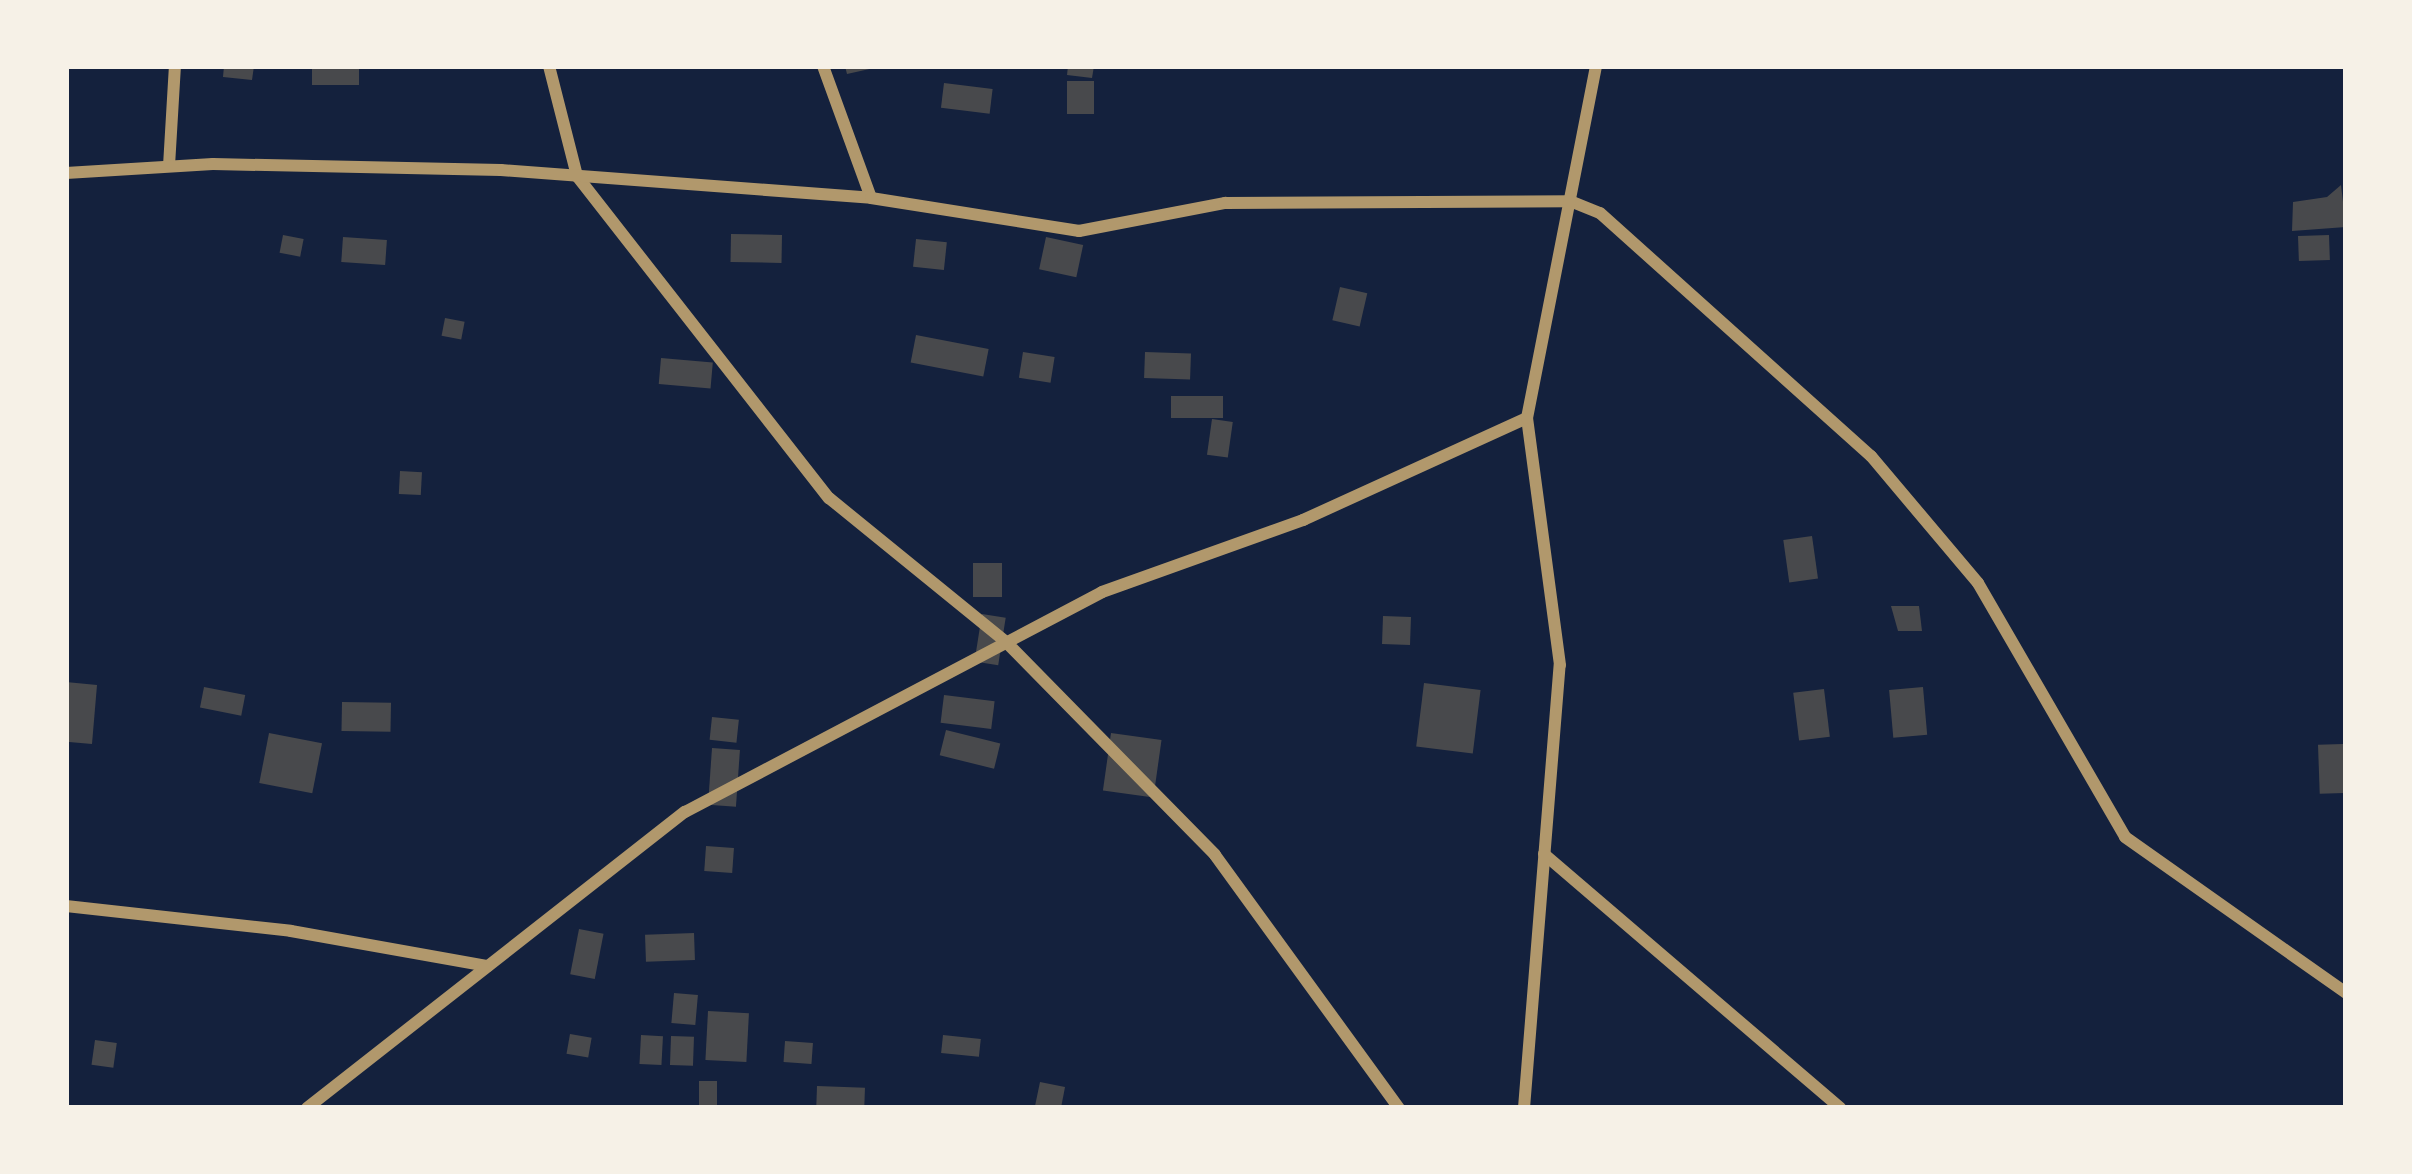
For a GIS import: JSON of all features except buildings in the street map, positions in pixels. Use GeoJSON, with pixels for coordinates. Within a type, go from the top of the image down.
{"type":"FeatureCollection","features":[{"type":"Feature","properties":{"kind":"street"},"geometry":{"type":"LineString","coordinates":[[169,166],[175,66]]}},
{"type":"Feature","properties":{"kind":"street"},"geometry":{"type":"LineString","coordinates":[[548,66],[578,176],[829,498],[1006,642],[1215,855],[1399,1108]]}},
{"type":"Feature","properties":{"kind":"street"},"geometry":{"type":"LineString","coordinates":[[823,66],[872,198]]}},
{"type":"Feature","properties":{"kind":"street"},"geometry":{"type":"LineString","coordinates":[[1524,1108],[1560,665],[1527,418],[1596,66]]}},
{"type":"Feature","properties":{"kind":"street"},"geometry":{"type":"LineString","coordinates":[[66,173],[169,166],[429,168],[578,176],[872,198],[1079,231],[1225,203],[1570,201],[1600,213],[1871,455],[1978,583],[2125,837],[2346,993]]}},
{"type":"Feature","properties":{"kind":"street"},"geometry":{"type":"LineString","coordinates":[[307,1108],[685,812],[1102,592],[1304,520],[1527,418]]}},
{"type":"Feature","properties":{"kind":"street"},"geometry":{"type":"LineString","coordinates":[[1544,854],[1840,1108]]}},
{"type":"Feature","properties":{"kind":"street"},"geometry":{"type":"LineString","coordinates":[[66,907],[291,932],[488,966]]}}]}
